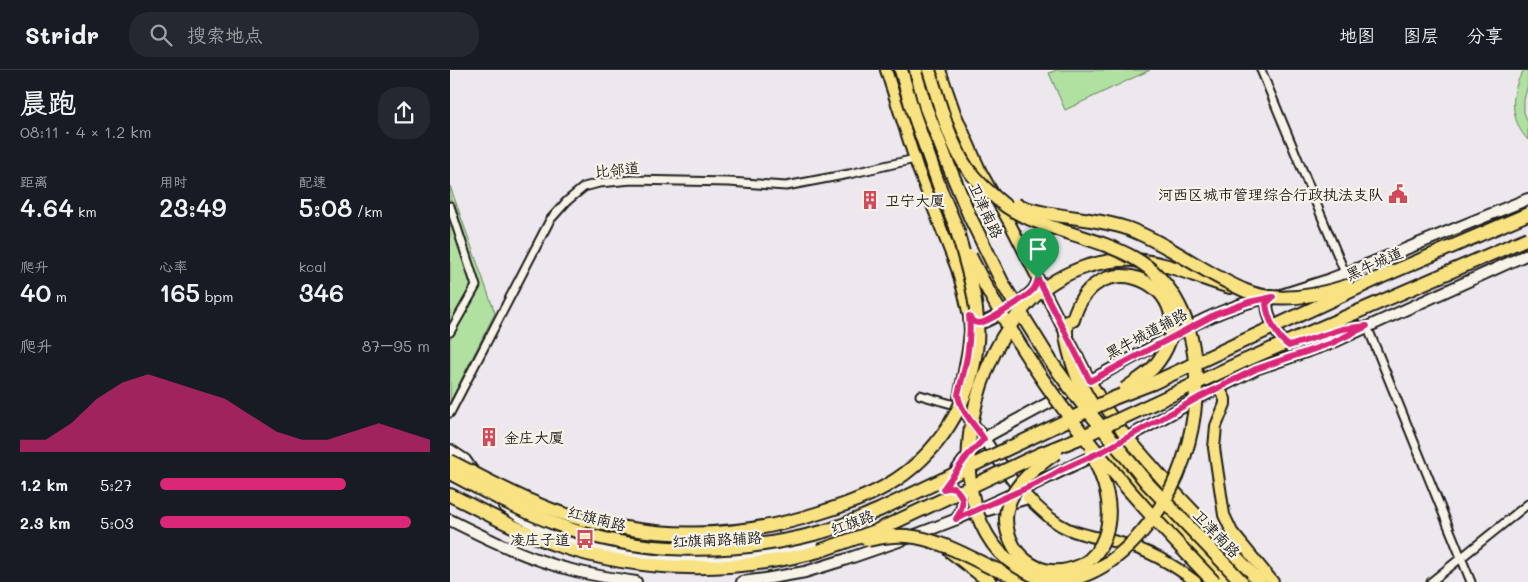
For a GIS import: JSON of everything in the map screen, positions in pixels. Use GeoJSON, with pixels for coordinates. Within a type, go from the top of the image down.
{"type":"FeatureCollection","features":[{"type":"Feature","properties":{"kind":"highway"},"geometry":{"type":"LineString","coordinates":[[552,511],[605,524],[670,532],[731,532],[774,526],[857,500],[897,479],[923,458],[944,434],[961,404],[971,378],[976,347],[977,314],[970,278],[956,227],[913,112],[901,70]]}},
{"type":"Feature","properties":{"kind":"highway","name":"卫津南路"},"geometry":{"type":"LineString","coordinates":[[916,70],[926,108],[950,169],[970,217],[1004,286],[1109,445],[1242,582]]}},
{"type":"Feature","properties":{"kind":"highway"},"geometry":{"type":"LineString","coordinates":[[929,70],[958,153],[966,167],[987,190],[1004,205],[1025,216],[1114,249],[1143,263],[1161,279],[1179,304],[1186,321],[1192,348],[1196,393],[1189,443],[1182,464],[1166,498],[1142,532],[1118,556],[1100,569],[1082,576],[1069,580],[1050,582],[1029,574],[1018,568],[993,544],[978,515],[969,466],[970,436],[976,402],[985,372],[1004,335],[1029,302],[1049,284],[1071,272],[1088,266],[1113,261],[1134,260],[1161,264],[1248,296],[1305,296],[1381,277]]}},
{"type":"Feature","properties":{"kind":"highway"},"geometry":{"type":"LineString","coordinates":[[987,190],[1012,203],[1032,210],[1102,222],[1127,229],[1164,244],[1248,296]]}},
{"type":"Feature","properties":{"kind":"highway","name":"黑牛城道"},"geometry":{"type":"LineString","coordinates":[[1236,345],[1381,277],[1528,214]]}},
{"type":"Feature","properties":{"kind":"highway"},"geometry":{"type":"LineString","coordinates":[[956,227],[990,293],[1020,344],[1079,435],[1101,474],[1107,490],[1109,508],[1107,529],[1100,548],[1088,561],[1080,566],[1066,570],[1045,570],[1028,562],[1014,548],[1007,532],[1007,507],[1014,491],[1025,477],[1079,435]]}},
{"type":"Feature","properties":{"kind":"highway","name":"红旗路"},"geometry":{"type":"LineString","coordinates":[[450,495],[556,545],[630,563],[681,568],[753,564],[789,559],[819,551],[876,531],[1079,435],[1528,238]]}},
{"type":"Feature","properties":{"kind":"highway"},"geometry":{"type":"LineString","coordinates":[[1109,445],[1077,378],[1066,340],[1066,327],[1067,322],[1073,320],[1079,303],[1090,289],[1108,279],[1128,277],[1145,281],[1158,291],[1168,306],[1171,326],[1168,341],[1162,355],[1152,369],[1114,398]]}},
{"type":"Feature","properties":{"kind":"highway","name":"红旗路"},"geometry":{"type":"LineString","coordinates":[[748,546],[773,543],[841,526],[914,494],[1114,398],[1153,383],[1236,345]]}},
{"type":"Feature","properties":{"kind":"highway"},"geometry":{"type":"LineString","coordinates":[[1079,435],[1214,582]]}},
{"type":"Feature","properties":{"kind":"highway"},"geometry":{"type":"LineString","coordinates":[[1127,438],[1154,470],[1260,582]]}},
{"type":"Feature","properties":{"kind":"highway"},"geometry":{"type":"LineString","coordinates":[[450,461],[552,511],[628,543]]}},
{"type":"Feature","properties":{"kind":"highway","name":"红旗南路"},"geometry":{"type":"LineString","coordinates":[[450,473],[523,510],[558,525],[603,538],[628,543],[697,549],[748,546]]}},
{"type":"Feature","properties":{"kind":"highway"},"geometry":{"type":"LineString","coordinates":[[819,551],[895,536],[921,538],[1014,576],[1043,582]]}},
{"type":"Feature","properties":{"kind":"highway"},"geometry":{"type":"LineString","coordinates":[[944,546],[990,582]]}},
{"type":"Feature","properties":{"kind":"main road"},"geometry":{"type":"LineString","coordinates":[[886,70],[915,159],[956,269],[969,316],[968,350],[955,405]]}},
{"type":"Feature","properties":{"kind":"main road"},"geometry":{"type":"LineString","coordinates":[[940,70],[955,113],[981,172],[1090,381],[1127,438]]}},
{"type":"Feature","properties":{"kind":"main road","name":"黑牛城道辅路"},"geometry":{"type":"LineString","coordinates":[[984,439],[1248,296],[1273,297],[1344,273],[1528,199]]}},
{"type":"Feature","properties":{"kind":"main road"},"geometry":{"type":"LineString","coordinates":[[742,582],[805,572],[844,560],[956,519],[1127,438],[1265,365],[1332,343],[1528,254]]}},
{"type":"Feature","properties":{"kind":"main road"},"geometry":{"type":"LineString","coordinates":[[969,316],[974,322],[979,324],[993,318],[1033,290],[1038,279]]}},
{"type":"Feature","properties":{"kind":"main road"},"geometry":{"type":"LineString","coordinates":[[1248,296],[1262,314],[1279,352],[1278,355],[1265,365]]}},
{"type":"Feature","properties":{"kind":"main road"},"geometry":{"type":"LineString","coordinates":[[1273,297],[1266,304],[1268,312],[1281,341],[1289,346],[1342,329],[1367,326]]}},
{"type":"Feature","properties":{"kind":"main road"},"geometry":{"type":"LineString","coordinates":[[1219,388],[1225,399],[1225,404],[1216,426],[1214,448],[1224,515],[1232,532],[1273,582]]}},
{"type":"Feature","properties":{"kind":"main road"},"geometry":{"type":"LineString","coordinates":[[958,394],[963,409],[1020,490],[1050,517],[1066,528],[1087,536],[1124,544],[1152,554],[1196,582]]}},
{"type":"Feature","properties":{"kind":"main road","name":"红旗南路辅路"},"geometry":{"type":"LineString","coordinates":[[450,450],[465,460],[483,485],[512,512],[561,535],[610,550],[636,554],[666,557],[708,557],[783,550],[820,542],[896,512],[943,489],[968,455],[984,439]]}},
{"type":"Feature","properties":{"kind":"main road"},"geometry":{"type":"LineString","coordinates":[[1109,445],[1148,500],[1225,582]]}},
{"type":"Feature","properties":{"kind":"main road"},"geometry":{"type":"LineString","coordinates":[[943,489],[953,487],[957,490],[962,500],[963,508],[956,519]]}},
{"type":"Feature","properties":{"kind":"main road"},"geometry":{"type":"LineString","coordinates":[[970,512],[983,512],[1028,498]]}},
{"type":"Feature","properties":{"kind":"main road"},"geometry":{"type":"LineString","coordinates":[[450,520],[542,561],[591,575],[630,582]]}},
{"type":"Feature","properties":{"kind":"main road"},"geometry":{"type":"LineString","coordinates":[[837,536],[844,560]]}},
{"type":"Feature","properties":{"kind":"street"},"geometry":{"type":"LineString","coordinates":[[1261,70],[1344,273]]}},
{"type":"Feature","properties":{"kind":"street","name":"比邻道"},"geometry":{"type":"LineString","coordinates":[[450,413],[550,220],[567,201],[584,187],[599,183],[632,180],[729,182],[786,186],[915,159]]}},
{"type":"Feature","properties":{"kind":"street"},"geometry":{"type":"LineString","coordinates":[[450,206],[476,286],[450,332]]}},
{"type":"Feature","properties":{"kind":"street"},"geometry":{"type":"LineString","coordinates":[[1367,326],[1471,582]]}},
{"type":"Feature","properties":{"kind":"street"},"geometry":{"type":"LineString","coordinates":[[920,396],[955,405]]}},
{"type":"Feature","properties":{"kind":"street"},"geometry":{"type":"LineString","coordinates":[[1432,582],[1528,504]]}},
{"type":"Feature","properties":{"kind":"green space"},"geometry":{"type":"Polygon","coordinates":[[[1057,70],[1150,70],[1065,110],[1049,73],[1057,70]]]}},
{"type":"Feature","properties":{"kind":"green space"},"geometry":{"type":"Polygon","coordinates":[[[1524,70],[1528,70],[1524,112],[1528,123],[1528,140],[1518,124],[1514,106],[1516,88],[1524,70]]]}},
{"type":"Feature","properties":{"kind":"green space"},"geometry":{"type":"Polygon","coordinates":[[[450,186],[495,313],[450,402],[450,186]]]}},
{"type":"Feature","properties":{"kind":"place","name":"河西区城市管理综合行政执法支队"},"geometry":{"type":"Point","coordinates":[1398,194]}},
{"type":"Feature","properties":{"kind":"place","name":"卫宁大厦"},"geometry":{"type":"Point","coordinates":[870,200]}},
{"type":"Feature","properties":{"kind":"place","name":"金庄大厦"},"geometry":{"type":"Point","coordinates":[489,437]}},
{"type":"Feature","properties":{"kind":"place","name":"凌庄子道"},"geometry":{"type":"Point","coordinates":[585,539]}},
{"type":"Feature","properties":{"kind":"route"},"geometry":{"type":"LineString","coordinates":[[1038,279],[1090,381],[1193,325],[1242,303],[1273,297],[1266,304],[1268,312],[1281,341],[1289,346],[1342,329],[1367,326],[1332,343],[1256,369],[1198,398],[1105,450],[1038,483],[956,519],[963,508],[962,500],[957,490],[953,487],[943,489],[954,472],[984,439],[963,409],[958,394],[968,350],[969,316],[974,322],[979,324],[993,318],[1033,290],[1038,279]]}}]}
